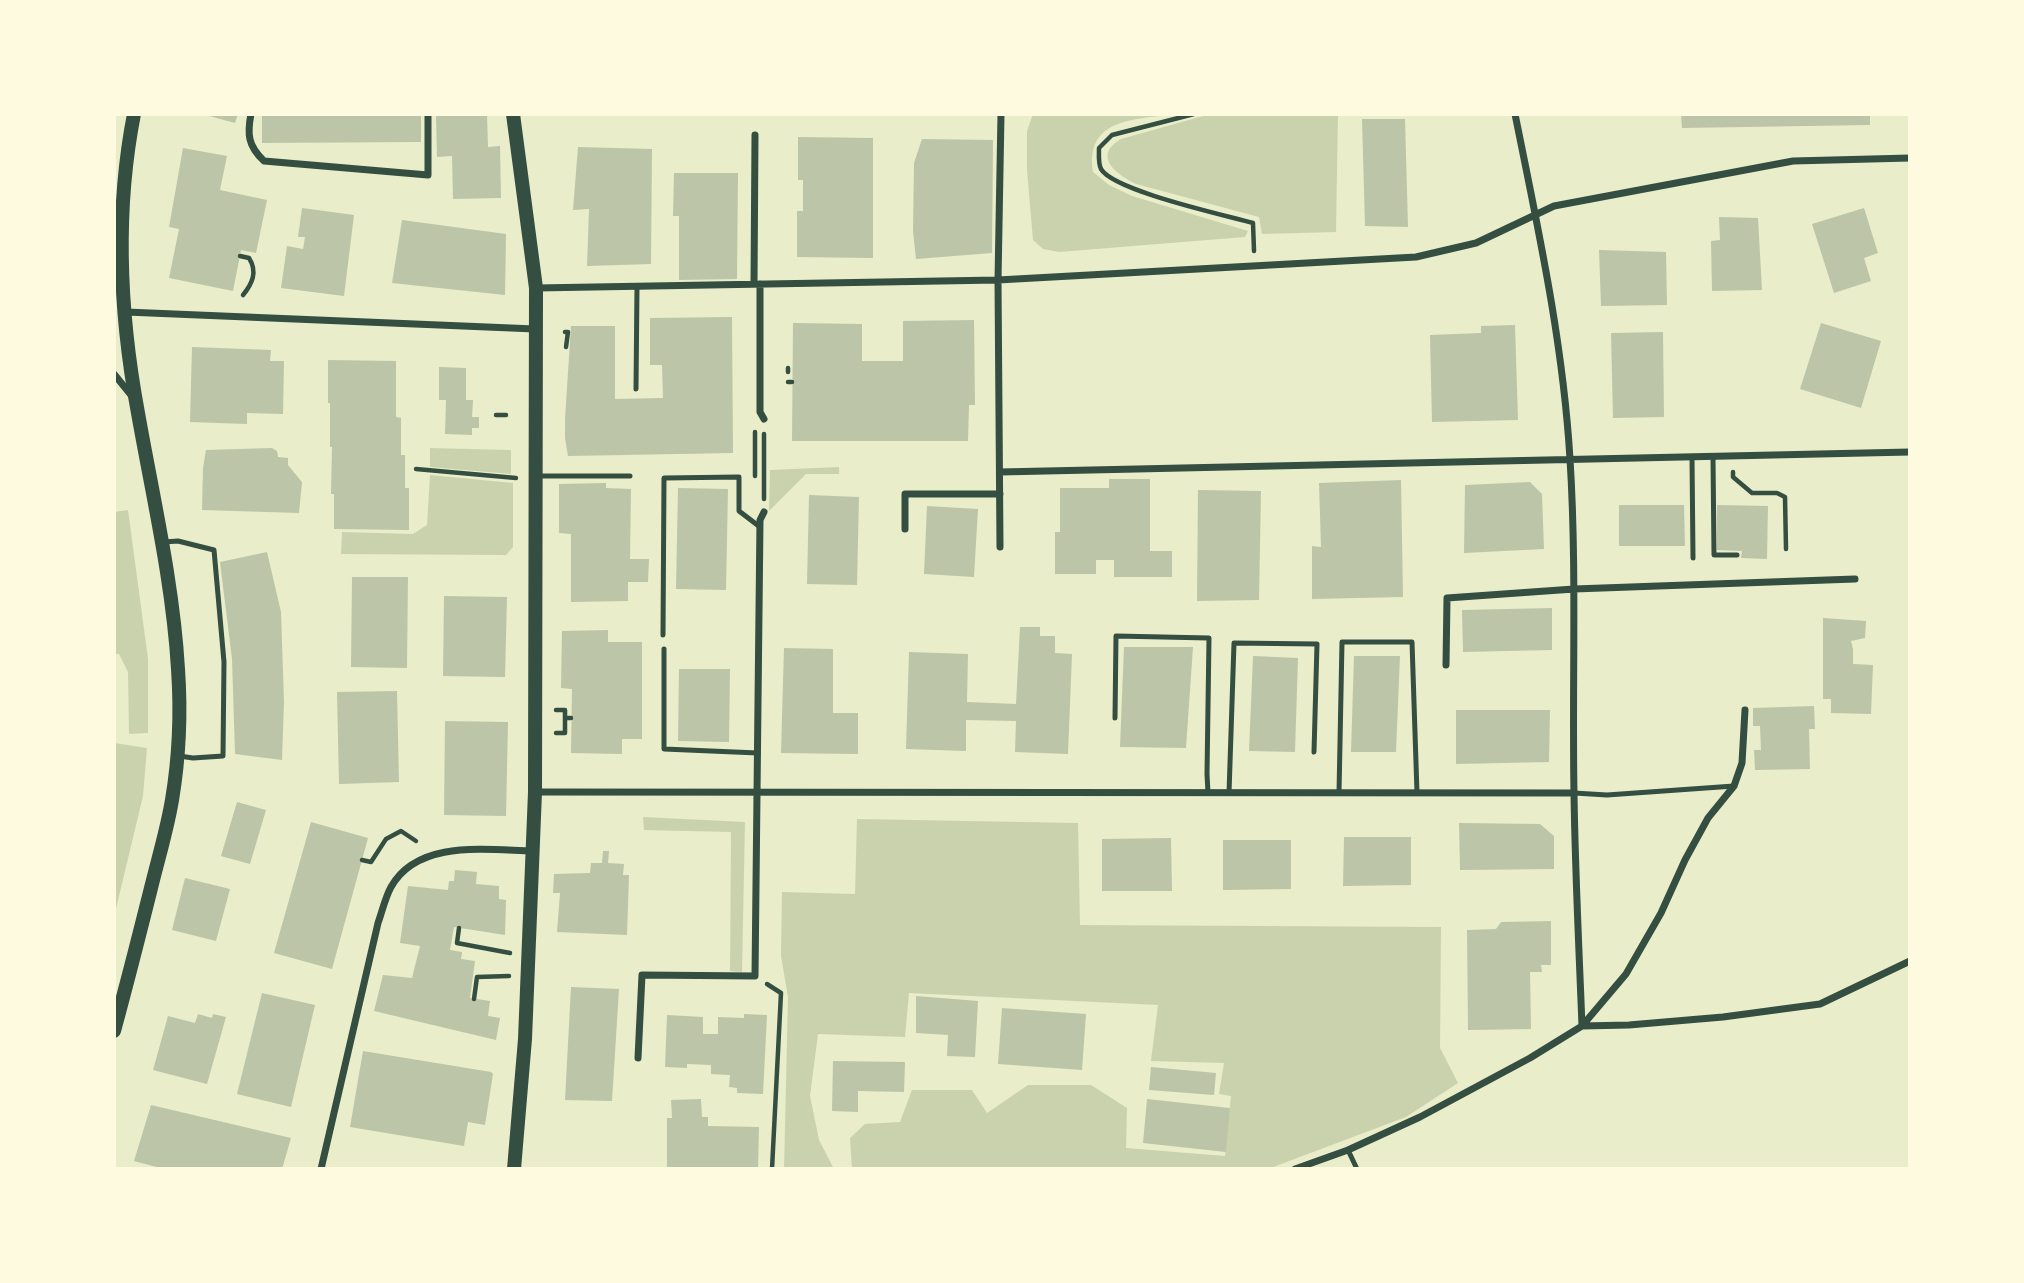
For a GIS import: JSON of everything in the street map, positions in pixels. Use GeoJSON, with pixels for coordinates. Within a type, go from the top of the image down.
{"type":"FeatureCollection","features":[{"type":"Feature","properties":{"kind":"main road"},"geometry":{"type":"LineString","coordinates":[[114,1031],[172,801],[179,711],[178,668],[171,606],[136,402],[126,312],[122,248],[125,160],[134,114]]}},
{"type":"Feature","properties":{"kind":"main road"},"geometry":{"type":"LineString","coordinates":[[513,114],[536,288],[536,792],[525,1039],[514,1169]]}},
{"type":"Feature","properties":{"kind":"street"},"geometry":{"type":"LineString","coordinates":[[251,114],[248,127],[250,144],[264,161],[428,176],[428,114]]}},
{"type":"Feature","properties":{"kind":"street"},"geometry":{"type":"LineString","coordinates":[[1000,547],[998,280],[1001,114]]}},
{"type":"Feature","properties":{"kind":"street"},"geometry":{"type":"LineString","coordinates":[[1515,114],[1556,328],[1570,459],[1574,589],[1574,793],[1582,1026]]}},
{"type":"Feature","properties":{"kind":"street"},"geometry":{"type":"LineString","coordinates":[[755,135],[762,415],[755,419]]}},
{"type":"Feature","properties":{"kind":"street"},"geometry":{"type":"LineString","coordinates":[[536,288],[998,280],[1416,257],[1476,243],[1554,206],[1793,160],[1910,158]]}},
{"type":"Feature","properties":{"kind":"street"},"geometry":{"type":"LineString","coordinates":[[114,270],[122,248]]}},
{"type":"Feature","properties":{"kind":"street"},"geometry":{"type":"LineString","coordinates":[[126,312],[536,328]]}},
{"type":"Feature","properties":{"kind":"street"},"geometry":{"type":"LineString","coordinates":[[114,374],[136,402]]}},
{"type":"Feature","properties":{"kind":"street"},"geometry":{"type":"LineString","coordinates":[[1000,472],[1910,452]]}},
{"type":"Feature","properties":{"kind":"street"},"geometry":{"type":"LineString","coordinates":[[905,529],[905,494],[1000,494]]}},
{"type":"Feature","properties":{"kind":"street"},"geometry":{"type":"LineString","coordinates":[[638,1058],[642,975],[755,976],[760,518]]}},
{"type":"Feature","properties":{"kind":"street"},"geometry":{"type":"LineString","coordinates":[[1446,665],[1447,598],[1574,589],[1855,579]]}},
{"type":"Feature","properties":{"kind":"street"},"geometry":{"type":"LineString","coordinates":[[1295,1169],[1348,1150],[1420,1117],[1530,1058],[1582,1026],[1626,974],[1661,913],[1708,818],[1734,786],[1742,763],[1745,710]]}},
{"type":"Feature","properties":{"kind":"street"},"geometry":{"type":"LineString","coordinates":[[536,792],[1574,793]]}},
{"type":"Feature","properties":{"kind":"street"},"geometry":{"type":"LineString","coordinates":[[321,1169],[378,923],[391,886],[422,858],[444,852],[533,852]]}},
{"type":"Feature","properties":{"kind":"street"},"geometry":{"type":"LineString","coordinates":[[1582,1026],[1723,1017],[1820,1004],[1910,961]]}},
{"type":"Feature","properties":{"kind":"lane"},"geometry":{"type":"LineString","coordinates":[[636,389],[637,286]]}},
{"type":"Feature","properties":{"kind":"lane"},"geometry":{"type":"LineString","coordinates":[[1692,457],[1693,558]]}},
{"type":"Feature","properties":{"kind":"lane"},"geometry":{"type":"LineString","coordinates":[[1713,457],[1714,555],[1737,555]]}},
{"type":"Feature","properties":{"kind":"lane"},"geometry":{"type":"LineString","coordinates":[[536,476],[630,477]]}},
{"type":"Feature","properties":{"kind":"lane"},"geometry":{"type":"LineString","coordinates":[[663,635],[664,478],[739,477],[739,511],[760,518]]}},
{"type":"Feature","properties":{"kind":"lane"},"geometry":{"type":"LineString","coordinates":[[161,543],[178,541],[214,550],[224,662],[223,756],[177,756]]}},
{"type":"Feature","properties":{"kind":"lane"},"geometry":{"type":"LineString","coordinates":[[1115,718],[1116,636],[1209,638],[1208,793]]}},
{"type":"Feature","properties":{"kind":"lane"},"geometry":{"type":"LineString","coordinates":[[1339,793],[1342,642],[1412,642],[1418,793]]}},
{"type":"Feature","properties":{"kind":"lane"},"geometry":{"type":"LineString","coordinates":[[1229,793],[1234,643],[1317,644],[1314,752]]}},
{"type":"Feature","properties":{"kind":"lane"},"geometry":{"type":"LineString","coordinates":[[664,649],[664,749],[758,753]]}},
{"type":"Feature","properties":{"kind":"lane"},"geometry":{"type":"LineString","coordinates":[[1574,793],[1607,795],[1734,786]]}},
{"type":"Feature","properties":{"kind":"lane"},"geometry":{"type":"LineString","coordinates":[[1348,1150],[1357,1169]]}},
{"type":"Feature","properties":{"kind":"path"},"geometry":{"type":"LineString","coordinates":[[1194,114],[1112,135],[1100,148],[1101,169],[1112,178],[1141,192],[1253,223],[1255,266]]}},
{"type":"Feature","properties":{"kind":"path"},"geometry":{"type":"LineString","coordinates":[[240,256],[249,258],[253,264],[250,286],[243,295]]}},
{"type":"Feature","properties":{"kind":"path"},"geometry":{"type":"LineString","coordinates":[[566,346],[568,334]]}},
{"type":"Feature","properties":{"kind":"path"},"geometry":{"type":"LineString","coordinates":[[496,415],[506,415]]}},
{"type":"Feature","properties":{"kind":"path"},"geometry":{"type":"LineString","coordinates":[[762,415],[764,482]]}},
{"type":"Feature","properties":{"kind":"path"},"geometry":{"type":"LineString","coordinates":[[755,419],[756,464]]}},
{"type":"Feature","properties":{"kind":"path"},"geometry":{"type":"LineString","coordinates":[[416,469],[517,478]]}},
{"type":"Feature","properties":{"kind":"path"},"geometry":{"type":"LineString","coordinates":[[1732,472],[1733,477],[1752,493],[1777,493],[1785,498],[1786,549]]}},
{"type":"Feature","properties":{"kind":"path"},"geometry":{"type":"LineString","coordinates":[[556,710],[565,710],[568,718],[565,733],[556,733]]}},
{"type":"Feature","properties":{"kind":"path"},"geometry":{"type":"LineString","coordinates":[[362,860],[371,862],[386,839],[401,831],[415,841]]}},
{"type":"Feature","properties":{"kind":"path"},"geometry":{"type":"LineString","coordinates":[[459,928],[457,943],[511,953]]}},
{"type":"Feature","properties":{"kind":"path"},"geometry":{"type":"LineString","coordinates":[[474,999],[477,977],[510,976]]}},
{"type":"Feature","properties":{"kind":"path"},"geometry":{"type":"LineString","coordinates":[[772,1169],[781,993]]}},
{"type":"Feature","properties":{"kind":"green space"},"geometry":{"type":"Polygon","coordinates":[[[1033,114],[1175,114],[1130,120],[1105,131],[1097,141],[1093,154],[1093,172],[1109,185],[1132,196],[1248,231],[1245,237],[1059,252],[1043,249],[1033,240],[1027,170],[1027,131],[1033,114]]]}},
{"type":"Feature","properties":{"kind":"green space"},"geometry":{"type":"Polygon","coordinates":[[[1210,114],[1338,114],[1336,232],[1262,234],[1259,217],[1136,184],[1110,164],[1108,152],[1112,145],[1121,139],[1210,114]]]}},
{"type":"Feature","properties":{"kind":"green space"},"geometry":{"type":"Polygon","coordinates":[[[430,448],[511,450],[511,474],[430,467],[430,448]]]}},
{"type":"Feature","properties":{"kind":"green space"},"geometry":{"type":"Polygon","coordinates":[[[839,467],[839,474],[806,474],[769,511],[770,470],[839,467]]]}},
{"type":"Feature","properties":{"kind":"green space"},"geometry":{"type":"Polygon","coordinates":[[[430,475],[513,483],[513,547],[506,555],[341,554],[342,532],[413,534],[427,525],[430,475]]]}},
{"type":"Feature","properties":{"kind":"green space"},"geometry":{"type":"Polygon","coordinates":[[[128,510],[148,659],[148,733],[129,734],[128,672],[119,654],[114,654],[114,512],[128,510]]]}},
{"type":"Feature","properties":{"kind":"green space"},"geometry":{"type":"Polygon","coordinates":[[[114,743],[147,748],[143,796],[114,917],[114,743]]]}},
{"type":"Feature","properties":{"kind":"green space"},"geometry":{"type":"Polygon","coordinates":[[[643,817],[745,822],[742,972],[730,971],[731,832],[644,830],[643,817]]]}},
{"type":"Feature","properties":{"kind":"green space"},"geometry":{"type":"Polygon","coordinates":[[[857,819],[1078,823],[1080,925],[1441,927],[1440,1048],[1458,1083],[1406,1117],[1268,1169],[852,1169],[850,1138],[865,1124],[900,1122],[912,1090],[972,1090],[987,1113],[1028,1085],[1091,1085],[1127,1108],[1126,1148],[1225,1156],[1231,1096],[1219,1094],[1224,1063],[1151,1061],[1158,1005],[909,993],[905,1037],[818,1034],[810,1096],[819,1140],[834,1169],[784,1169],[788,997],[781,956],[782,892],[855,894],[857,819]]]}},
{"type":"Feature","properties":{"kind":"building"},"geometry":{"type":"Polygon","coordinates":[[[202,114],[238,114],[235,123],[202,114]]]}},
{"type":"Feature","properties":{"kind":"building"},"geometry":{"type":"Polygon","coordinates":[[[262,114],[421,114],[421,142],[262,143],[262,114]]]}},
{"type":"Feature","properties":{"kind":"building"},"geometry":{"type":"Polygon","coordinates":[[[436,114],[487,114],[488,147],[500,146],[501,198],[453,199],[452,156],[437,157],[436,114]]]}},
{"type":"Feature","properties":{"kind":"building"},"geometry":{"type":"Polygon","coordinates":[[[1681,114],[1870,114],[1870,125],[1682,128],[1681,114]]]}},
{"type":"Feature","properties":{"kind":"building"},"geometry":{"type":"Polygon","coordinates":[[[1362,119],[1405,119],[1408,227],[1365,226],[1362,119]]]}},
{"type":"Feature","properties":{"kind":"building"},"geometry":{"type":"Polygon","coordinates":[[[798,137],[873,138],[873,258],[797,257],[797,211],[803,211],[803,180],[798,180],[798,137]]]}},
{"type":"Feature","properties":{"kind":"building"},"geometry":{"type":"Polygon","coordinates":[[[922,139],[993,140],[992,253],[916,259],[913,231],[914,163],[922,139]]]}},
{"type":"Feature","properties":{"kind":"building"},"geometry":{"type":"Polygon","coordinates":[[[578,147],[652,149],[651,264],[587,266],[589,209],[573,210],[578,147]]]}},
{"type":"Feature","properties":{"kind":"building"},"geometry":{"type":"Polygon","coordinates":[[[183,148],[227,156],[220,190],[267,200],[256,253],[241,250],[233,291],[169,278],[179,229],[169,227],[183,148]]]}},
{"type":"Feature","properties":{"kind":"building"},"geometry":{"type":"Polygon","coordinates":[[[674,173],[738,173],[737,279],[679,280],[679,216],[673,216],[674,173]]]}},
{"type":"Feature","properties":{"kind":"building"},"geometry":{"type":"Polygon","coordinates":[[[302,208],[354,215],[344,296],[281,288],[287,246],[303,249],[305,237],[298,237],[302,208]]]}},
{"type":"Feature","properties":{"kind":"building"},"geometry":{"type":"Polygon","coordinates":[[[1864,208],[1878,253],[1864,258],[1871,281],[1834,293],[1812,224],[1864,208]]]}},
{"type":"Feature","properties":{"kind":"building"},"geometry":{"type":"Polygon","coordinates":[[[1719,217],[1758,218],[1762,290],[1712,291],[1711,241],[1720,240],[1719,217]]]}},
{"type":"Feature","properties":{"kind":"building"},"geometry":{"type":"Polygon","coordinates":[[[402,220],[506,234],[505,295],[392,283],[402,220]]]}},
{"type":"Feature","properties":{"kind":"building"},"geometry":{"type":"Polygon","coordinates":[[[1599,250],[1666,252],[1667,305],[1601,306],[1599,250]]]}},
{"type":"Feature","properties":{"kind":"building"},"geometry":{"type":"Polygon","coordinates":[[[732,317],[733,453],[568,456],[565,419],[571,326],[615,326],[615,399],[663,398],[662,365],[650,365],[650,318],[732,317]]]}},
{"type":"Feature","properties":{"kind":"building"},"geometry":{"type":"Polygon","coordinates":[[[974,320],[975,405],[969,405],[968,441],[792,441],[793,323],[862,324],[862,361],[903,361],[903,321],[974,320]]]}},
{"type":"Feature","properties":{"kind":"building"},"geometry":{"type":"Polygon","coordinates":[[[1821,323],[1881,341],[1861,408],[1800,389],[1821,323]]]}},
{"type":"Feature","properties":{"kind":"building"},"geometry":{"type":"Polygon","coordinates":[[[1515,325],[1518,420],[1432,422],[1430,335],[1481,333],[1481,326],[1515,325]]]}},
{"type":"Feature","properties":{"kind":"building"},"geometry":{"type":"Polygon","coordinates":[[[1663,332],[1664,417],[1613,418],[1611,333],[1663,332]]]}},
{"type":"Feature","properties":{"kind":"building"},"geometry":{"type":"Polygon","coordinates":[[[192,347],[271,350],[270,361],[284,361],[283,414],[247,413],[247,424],[190,422],[192,347]]]}},
{"type":"Feature","properties":{"kind":"building"},"geometry":{"type":"Polygon","coordinates":[[[328,360],[396,361],[396,417],[401,418],[401,455],[405,455],[405,488],[409,488],[409,530],[334,529],[328,360]]]}},
{"type":"Feature","properties":{"kind":"building"},"geometry":{"type":"Polygon","coordinates":[[[439,367],[466,368],[466,400],[473,400],[472,417],[479,417],[479,428],[472,428],[472,435],[445,434],[446,400],[439,400],[439,367]]]}},
{"type":"Feature","properties":{"kind":"building"},"geometry":{"type":"Polygon","coordinates":[[[272,448],[277,451],[278,457],[288,458],[288,465],[302,482],[299,513],[202,510],[206,450],[272,448]]]}},
{"type":"Feature","properties":{"kind":"building"},"geometry":{"type":"Polygon","coordinates":[[[1109,479],[1150,479],[1150,551],[1172,551],[1172,577],[1114,577],[1114,560],[1096,560],[1096,574],[1055,574],[1055,532],[1060,532],[1060,488],[1109,488],[1109,479]]]}},
{"type":"Feature","properties":{"kind":"building"},"geometry":{"type":"Polygon","coordinates":[[[1401,480],[1403,597],[1312,599],[1312,546],[1321,547],[1319,483],[1401,480]]]}},
{"type":"Feature","properties":{"kind":"building"},"geometry":{"type":"Polygon","coordinates":[[[1530,482],[1542,494],[1544,549],[1464,553],[1465,485],[1530,482]]]}},
{"type":"Feature","properties":{"kind":"building"},"geometry":{"type":"Polygon","coordinates":[[[606,483],[606,488],[631,489],[630,559],[649,559],[648,582],[628,582],[628,601],[571,602],[571,534],[559,533],[559,484],[606,483]]]}},
{"type":"Feature","properties":{"kind":"building"},"geometry":{"type":"Polygon","coordinates":[[[678,488],[728,489],[726,590],[676,589],[678,488]]]}},
{"type":"Feature","properties":{"kind":"building"},"geometry":{"type":"Polygon","coordinates":[[[1198,490],[1261,491],[1259,600],[1197,601],[1198,490]]]}},
{"type":"Feature","properties":{"kind":"building"},"geometry":{"type":"Polygon","coordinates":[[[809,495],[859,497],[857,585],[807,584],[809,495]]]}},
{"type":"Feature","properties":{"kind":"building"},"geometry":{"type":"Polygon","coordinates":[[[1619,505],[1684,505],[1685,546],[1619,546],[1619,505]]]}},
{"type":"Feature","properties":{"kind":"building"},"geometry":{"type":"Polygon","coordinates":[[[1717,505],[1768,506],[1767,559],[1741,558],[1742,551],[1717,550],[1717,505]]]}},
{"type":"Feature","properties":{"kind":"building"},"geometry":{"type":"Polygon","coordinates":[[[927,506],[978,509],[974,577],[924,574],[927,506]]]}},
{"type":"Feature","properties":{"kind":"building"},"geometry":{"type":"Polygon","coordinates":[[[267,552],[281,612],[284,702],[282,760],[235,754],[232,659],[220,562],[267,552]]]}},
{"type":"Feature","properties":{"kind":"building"},"geometry":{"type":"Polygon","coordinates":[[[352,577],[408,577],[407,668],[351,667],[352,577]]]}},
{"type":"Feature","properties":{"kind":"building"},"geometry":{"type":"Polygon","coordinates":[[[444,596],[507,597],[505,677],[443,676],[444,596]]]}},
{"type":"Feature","properties":{"kind":"building"},"geometry":{"type":"Polygon","coordinates":[[[1552,608],[1552,650],[1463,652],[1462,610],[1552,608]]]}},
{"type":"Feature","properties":{"kind":"building"},"geometry":{"type":"Polygon","coordinates":[[[1823,618],[1866,621],[1865,638],[1851,641],[1853,664],[1873,665],[1871,714],[1831,713],[1831,699],[1823,699],[1823,618]]]}},
{"type":"Feature","properties":{"kind":"building"},"geometry":{"type":"Polygon","coordinates":[[[1020,627],[1040,627],[1040,636],[1055,636],[1055,653],[1072,654],[1068,754],[1015,752],[1016,721],[966,720],[966,751],[906,749],[909,652],[968,654],[967,702],[1016,704],[1020,627]]]}},
{"type":"Feature","properties":{"kind":"building"},"geometry":{"type":"Polygon","coordinates":[[[608,630],[608,642],[642,642],[642,739],[622,739],[622,754],[571,753],[572,689],[561,688],[562,631],[608,630]]]}},
{"type":"Feature","properties":{"kind":"building"},"geometry":{"type":"Polygon","coordinates":[[[1124,647],[1193,647],[1186,748],[1120,747],[1124,647]]]}},
{"type":"Feature","properties":{"kind":"building"},"geometry":{"type":"Polygon","coordinates":[[[784,648],[833,649],[833,713],[858,713],[858,754],[781,753],[784,648]]]}},
{"type":"Feature","properties":{"kind":"building"},"geometry":{"type":"Polygon","coordinates":[[[1253,656],[1298,658],[1295,752],[1249,751],[1253,656]]]}},
{"type":"Feature","properties":{"kind":"building"},"geometry":{"type":"Polygon","coordinates":[[[1354,656],[1400,656],[1396,752],[1351,752],[1354,656]]]}},
{"type":"Feature","properties":{"kind":"building"},"geometry":{"type":"Polygon","coordinates":[[[679,669],[730,669],[729,742],[678,741],[679,669]]]}},
{"type":"Feature","properties":{"kind":"building"},"geometry":{"type":"Polygon","coordinates":[[[397,691],[399,782],[339,784],[337,692],[397,691]]]}},
{"type":"Feature","properties":{"kind":"building"},"geometry":{"type":"Polygon","coordinates":[[[1814,706],[1815,729],[1809,729],[1810,769],[1755,770],[1754,750],[1761,750],[1760,726],[1753,726],[1753,708],[1814,706]]]}},
{"type":"Feature","properties":{"kind":"building"},"geometry":{"type":"Polygon","coordinates":[[[1456,710],[1550,710],[1549,762],[1456,764],[1456,710]]]}},
{"type":"Feature","properties":{"kind":"building"},"geometry":{"type":"Polygon","coordinates":[[[445,721],[508,722],[506,816],[444,815],[445,721]]]}},
{"type":"Feature","properties":{"kind":"building"},"geometry":{"type":"Polygon","coordinates":[[[237,802],[266,810],[250,864],[221,856],[237,802]]]}},
{"type":"Feature","properties":{"kind":"building"},"geometry":{"type":"Polygon","coordinates":[[[311,822],[368,838],[332,969],[274,953],[311,822]]]}},
{"type":"Feature","properties":{"kind":"building"},"geometry":{"type":"Polygon","coordinates":[[[1459,823],[1540,824],[1554,836],[1554,869],[1460,870],[1459,823]]]}},
{"type":"Feature","properties":{"kind":"building"},"geometry":{"type":"Polygon","coordinates":[[[1344,837],[1411,837],[1411,885],[1343,886],[1344,837]]]}},
{"type":"Feature","properties":{"kind":"building"},"geometry":{"type":"Polygon","coordinates":[[[1171,838],[1172,891],[1102,891],[1102,839],[1171,838]]]}},
{"type":"Feature","properties":{"kind":"building"},"geometry":{"type":"Polygon","coordinates":[[[1223,840],[1291,840],[1291,889],[1223,890],[1223,840]]]}},
{"type":"Feature","properties":{"kind":"building"},"geometry":{"type":"Polygon","coordinates":[[[603,851],[609,851],[608,863],[624,864],[623,875],[629,875],[627,935],[557,932],[560,893],[553,893],[554,874],[590,873],[591,863],[602,863],[603,851]]]}},
{"type":"Feature","properties":{"kind":"building"},"geometry":{"type":"Polygon","coordinates":[[[455,870],[477,872],[476,884],[499,886],[499,899],[506,900],[505,935],[454,927],[450,950],[462,952],[461,959],[475,961],[470,998],[490,1001],[488,1016],[500,1018],[496,1040],[374,1011],[383,975],[412,978],[420,946],[400,943],[408,886],[448,890],[449,881],[454,881],[455,870]]]}},
{"type":"Feature","properties":{"kind":"building"},"geometry":{"type":"Polygon","coordinates":[[[185,878],[230,889],[216,941],[172,930],[185,878]]]}},
{"type":"Feature","properties":{"kind":"building"},"geometry":{"type":"Polygon","coordinates":[[[1551,921],[1551,965],[1541,965],[1542,972],[1530,972],[1531,1029],[1468,1030],[1467,930],[1496,929],[1501,922],[1551,921]]]}},
{"type":"Feature","properties":{"kind":"building"},"geometry":{"type":"Polygon","coordinates":[[[571,987],[619,989],[612,1101],[565,1100],[571,987]]]}},
{"type":"Feature","properties":{"kind":"building"},"geometry":{"type":"Polygon","coordinates":[[[262,993],[315,1005],[291,1107],[237,1094],[262,993]]]}},
{"type":"Feature","properties":{"kind":"building"},"geometry":{"type":"Polygon","coordinates":[[[916,996],[978,1001],[975,1057],[947,1056],[948,1035],[916,1033],[916,996]]]}},
{"type":"Feature","properties":{"kind":"building"},"geometry":{"type":"Polygon","coordinates":[[[1002,1008],[1086,1014],[1082,1070],[998,1064],[1002,1008]]]}},
{"type":"Feature","properties":{"kind":"building"},"geometry":{"type":"Polygon","coordinates":[[[198,1014],[212,1018],[213,1014],[226,1017],[207,1084],[153,1070],[168,1016],[195,1023],[198,1014]]]}},
{"type":"Feature","properties":{"kind":"building"},"geometry":{"type":"Polygon","coordinates":[[[744,1014],[767,1015],[763,1094],[737,1093],[737,1088],[729,1087],[730,1075],[711,1074],[711,1065],[665,1067],[667,1015],[703,1017],[703,1034],[718,1034],[718,1017],[744,1018],[744,1014]]]}},
{"type":"Feature","properties":{"kind":"building"},"geometry":{"type":"Polygon","coordinates":[[[363,1051],[491,1072],[493,1074],[485,1125],[468,1122],[464,1146],[350,1127],[363,1051]]]}},
{"type":"Feature","properties":{"kind":"building"},"geometry":{"type":"Polygon","coordinates":[[[833,1061],[905,1062],[904,1092],[858,1091],[858,1112],[832,1111],[833,1061]]]}},
{"type":"Feature","properties":{"kind":"building"},"geometry":{"type":"Polygon","coordinates":[[[1151,1067],[1216,1073],[1214,1095],[1149,1090],[1151,1067]]]}},
{"type":"Feature","properties":{"kind":"building"},"geometry":{"type":"Polygon","coordinates":[[[701,1099],[702,1117],[708,1117],[708,1126],[759,1127],[758,1169],[667,1169],[667,1118],[672,1118],[671,1100],[701,1099]]]}},
{"type":"Feature","properties":{"kind":"building"},"geometry":{"type":"Polygon","coordinates":[[[1147,1099],[1230,1108],[1226,1152],[1143,1143],[1147,1099]]]}},
{"type":"Feature","properties":{"kind":"building"},"geometry":{"type":"Polygon","coordinates":[[[151,1105],[291,1138],[282,1169],[164,1169],[134,1161],[151,1105]]]}}]}
